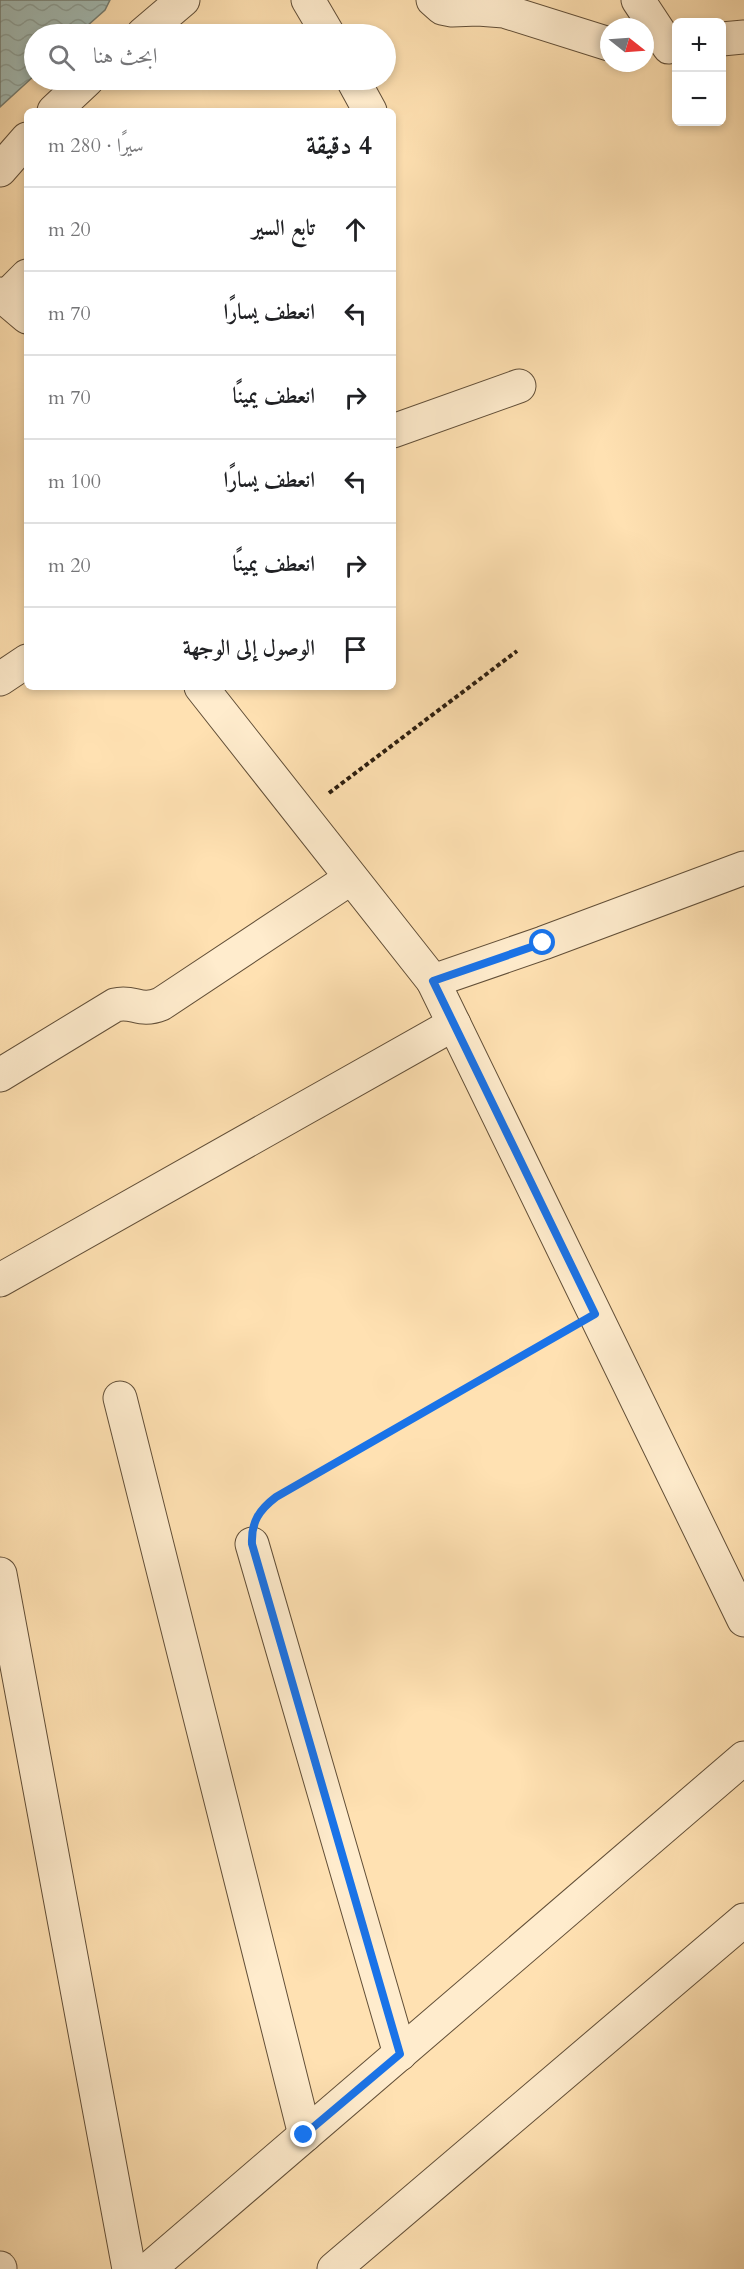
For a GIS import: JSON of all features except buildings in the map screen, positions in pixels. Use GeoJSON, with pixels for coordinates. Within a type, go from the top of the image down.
{"type":"FeatureCollection","features":[{"type":"Feature","properties":{"kind":"street"},"geometry":{"type":"LineString","coordinates":[[155,24],[183,0]]}},
{"type":"Feature","properties":{"kind":"street"},"geometry":{"type":"LineString","coordinates":[[308,0],[322,24]]}},
{"type":"Feature","properties":{"kind":"street"},"geometry":{"type":"LineString","coordinates":[[434,0],[442,8],[452,10],[504,11],[600,41]]}},
{"type":"Feature","properties":{"kind":"street"},"geometry":{"type":"LineString","coordinates":[[638,0],[663,48]]}},
{"type":"Feature","properties":{"kind":"street"},"geometry":{"type":"LineString","coordinates":[[726,39],[744,37]]}},
{"type":"Feature","properties":{"kind":"street"},"geometry":{"type":"LineString","coordinates":[[57,108],[76,90]]}},
{"type":"Feature","properties":{"kind":"street"},"geometry":{"type":"LineString","coordinates":[[358,90],[368,108]]}},
{"type":"Feature","properties":{"kind":"street"},"geometry":{"type":"LineString","coordinates":[[0,170],[24,142]]}},
{"type":"Feature","properties":{"kind":"street"},"geometry":{"type":"LineString","coordinates":[[396,429],[519,386]]}},
{"type":"Feature","properties":{"kind":"street"},"geometry":{"type":"LineString","coordinates":[[0,679],[24,663]]}},
{"type":"Feature","properties":{"kind":"street"},"geometry":{"type":"LineString","coordinates":[[203,690],[433,981],[744,1620]]}},
{"type":"Feature","properties":{"kind":"street"},"geometry":{"type":"LineString","coordinates":[[433,981],[543,943],[744,868]]}},
{"type":"Feature","properties":{"kind":"street"},"geometry":{"type":"LineString","coordinates":[[0,1075],[115,1005],[123,1002],[143,1009],[161,1004],[351,878]]}},
{"type":"Feature","properties":{"kind":"street"},"geometry":{"type":"LineString","coordinates":[[0,1280],[454,1024]]}},
{"type":"Feature","properties":{"kind":"street"},"geometry":{"type":"LineString","coordinates":[[120,1398],[304,2135]]}},
{"type":"Feature","properties":{"kind":"street"},"geometry":{"type":"LineString","coordinates":[[252,1544],[400,2054]]}},
{"type":"Feature","properties":{"kind":"street"},"geometry":{"type":"LineString","coordinates":[[0,1575],[129,2269]]}},
{"type":"Feature","properties":{"kind":"street"},"geometry":{"type":"LineString","coordinates":[[149,2269],[744,1758]]}},
{"type":"Feature","properties":{"kind":"street"},"geometry":{"type":"LineString","coordinates":[[334,2269],[744,1920]]}},
{"type":"Feature","properties":{"kind":"path"},"geometry":{"type":"LineString","coordinates":[[300,814],[518,651]]}},
{"type":"Feature","properties":{"kind":"path"},"geometry":{"type":"LineString","coordinates":[[252,1544],[251,1530],[257,1515],[276,1497],[595,1314]]}},
{"type":"Feature","properties":{"kind":"water"},"geometry":{"type":"Polygon","coordinates":[[[0,0],[110,0],[105,10],[89,24],[24,24],[24,85],[0,107],[0,0]]]}},
{"type":"Feature","properties":{"kind":"route"},"geometry":{"type":"LineString","coordinates":[[304,2135],[400,2054],[252,1544],[251,1530],[257,1515],[276,1497],[595,1314],[433,981],[543,943]]}}]}
